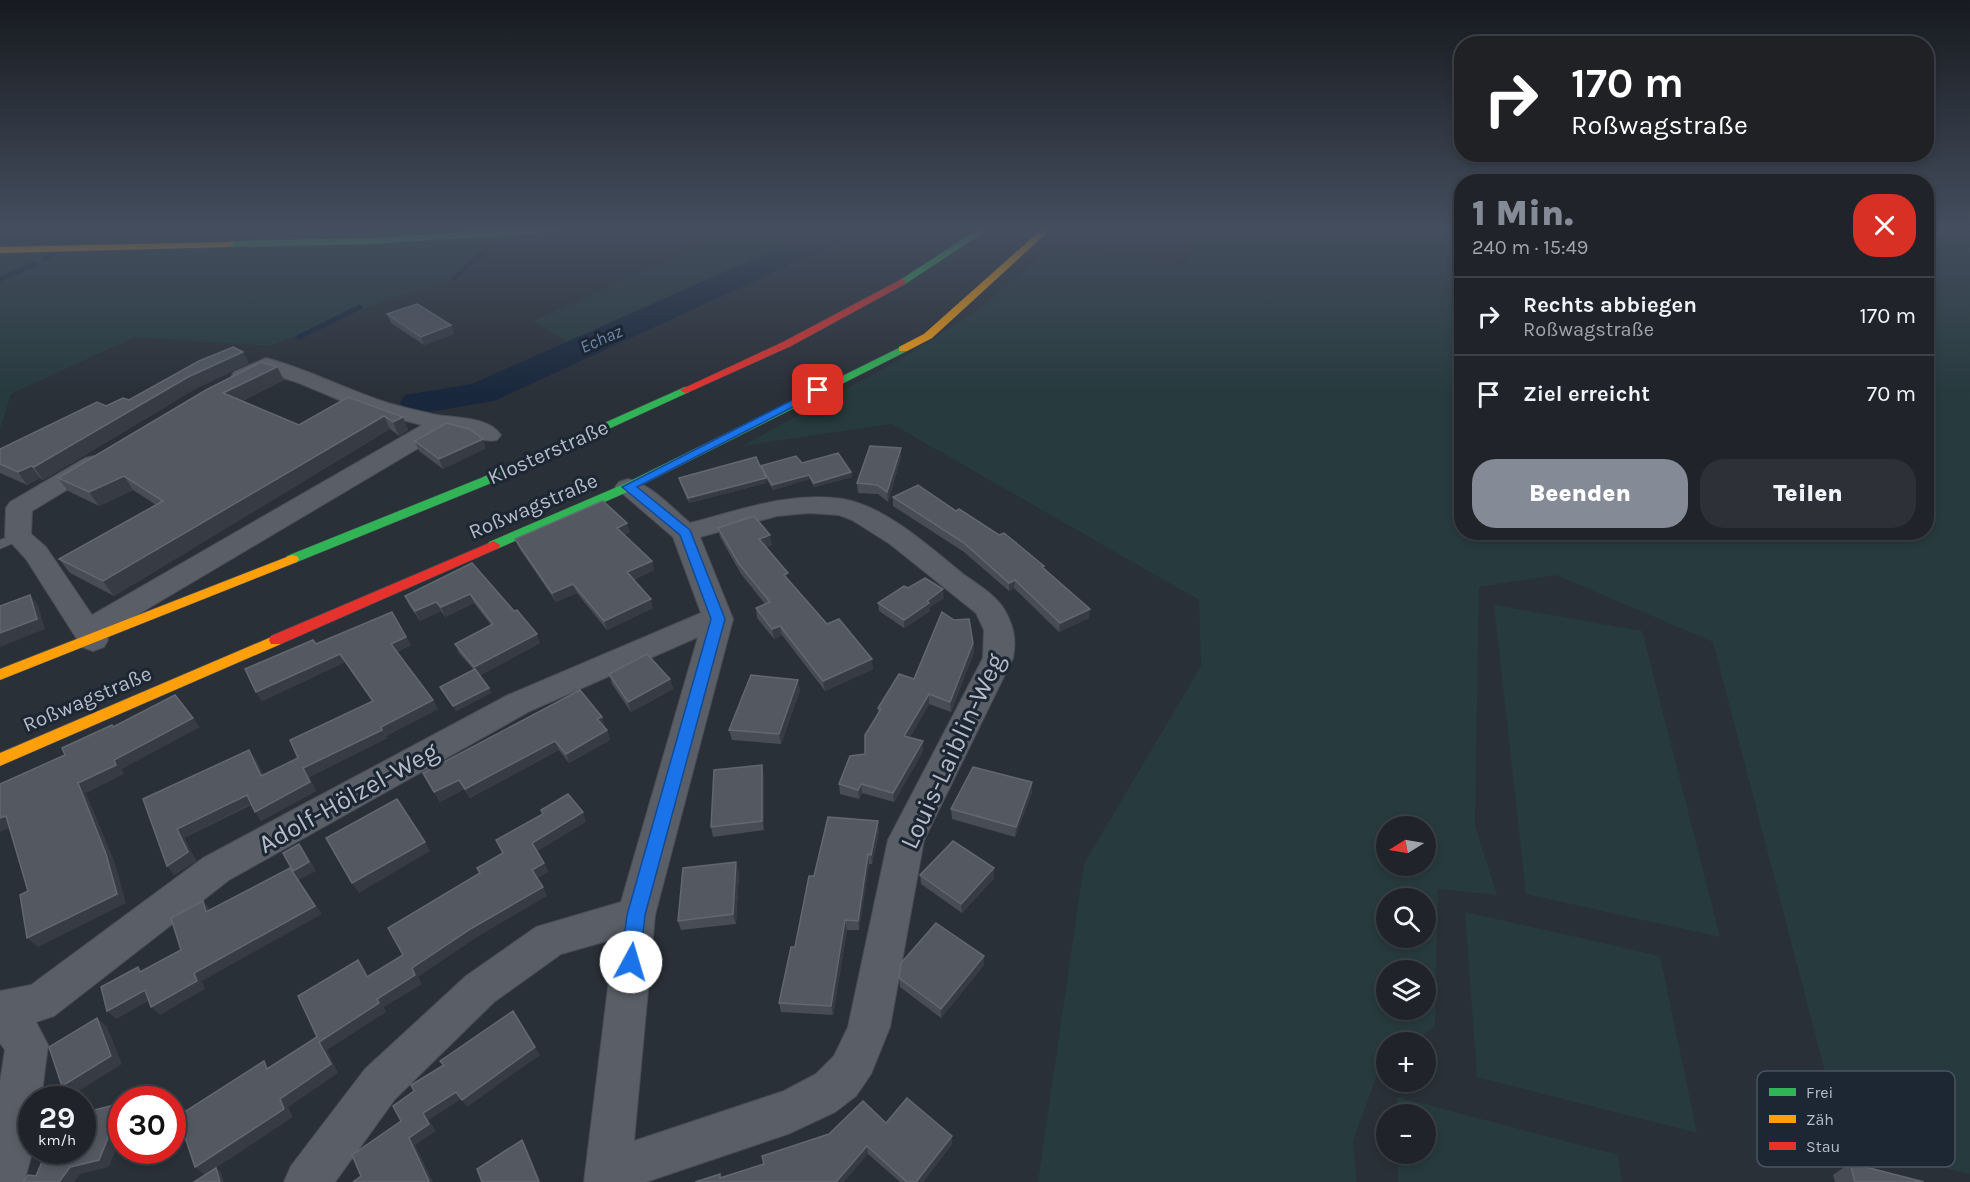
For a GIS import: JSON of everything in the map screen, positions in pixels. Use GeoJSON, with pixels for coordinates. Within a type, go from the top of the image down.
{"type":"FeatureCollection","features":[{"type":"Feature","properties":{"kind":"main road","name":"Klosterstraße"},"geometry":{"type":"LineString","coordinates":[[0,675],[90,635],[485,481],[787,344],[897,284]]}},
{"type":"Feature","properties":{"kind":"main road","name":"Roßwagstraße"},"geometry":{"type":"LineString","coordinates":[[0,760],[628,487],[928,336],[986,284]]}},
{"type":"Feature","properties":{"kind":"street","name":"Klosterstraße"},"geometry":{"type":"LineString","coordinates":[[225,385],[266,365],[324,390],[365,403],[445,422],[461,423],[489,435]]}},
{"type":"Feature","properties":{"kind":"street"},"geometry":{"type":"LineString","coordinates":[[110,453],[19,508],[9,540],[36,553],[90,635],[445,422]]}},
{"type":"Feature","properties":{"kind":"street"},"geometry":{"type":"LineString","coordinates":[[608,1177],[636,915],[718,619],[686,533],[645,498],[628,487]]}},
{"type":"Feature","properties":{"kind":"street","name":"Louis-Laiblin-Weg"},"geometry":{"type":"LineString","coordinates":[[608,1177],[788,1112],[815,1101],[843,1082],[860,1055],[869,1027],[906,840],[998,658],[1002,643],[1000,629],[986,606],[900,538],[852,510],[826,505],[776,508],[686,533]]}},
{"type":"Feature","properties":{"kind":"street","name":"Adolf-Hölzel-Weg"},"geometry":{"type":"LineString","coordinates":[[1,1182],[12,1146],[27,1045],[0,1011],[40,1002],[216,869],[519,703],[705,622],[718,619]]}},
{"type":"Feature","properties":{"kind":"street"},"geometry":{"type":"LineString","coordinates":[[307,1182],[380,1084],[480,989],[550,940],[636,915]]}},
{"type":"Feature","properties":{"kind":"green space"},"geometry":{"type":"Polygon","coordinates":[[[0,284],[436,284],[388,300],[270,346],[135,337],[11,394],[0,430],[0,284]]]}},
{"type":"Feature","properties":{"kind":"green space"},"geometry":{"type":"Polygon","coordinates":[[[615,284],[710,284],[575,347],[533,321],[615,284]]]}},
{"type":"Feature","properties":{"kind":"green space"},"geometry":{"type":"Polygon","coordinates":[[[1008,284],[1454,284],[1454,540],[1934,540],[1934,284],[1970,284],[1970,1174],[1940,1167],[1955,1167],[1955,1071],[1825,1071],[1713,642],[1556,575],[1479,587],[1475,826],[1497,895],[1438,889],[1436,980],[1436,960],[1376,960],[1376,1020],[1435,1020],[1435,1026],[1427,1032],[1376,1032],[1376,1078],[1353,1141],[1357,1182],[1038,1182],[1084,864],[1201,666],[1199,600],[892,424],[742,446],[896,362],[979,309],[1008,284]]]}},
{"type":"Feature","properties":{"kind":"green space"},"geometry":{"type":"Polygon","coordinates":[[[1494,605],[1642,631],[1720,937],[1526,894],[1494,605]]]}},
{"type":"Feature","properties":{"kind":"green space"},"geometry":{"type":"Polygon","coordinates":[[[1465,912],[1660,956],[1697,1133],[1477,1077],[1465,912]]]}},
{"type":"Feature","properties":{"kind":"green space"},"geometry":{"type":"Polygon","coordinates":[[[1397,1097],[1424,1104],[1397,1104],[1397,1097]]]}},
{"type":"Feature","properties":{"kind":"green space"},"geometry":{"type":"Polygon","coordinates":[[[1436,1107],[1618,1155],[1622,1182],[1398,1182],[1398,1164],[1436,1164],[1436,1107]]]}},
{"type":"Feature","properties":{"kind":"building"},"geometry":{"type":"Polygon","coordinates":[[[417,304],[451,325],[421,337],[387,314],[417,304]]]}},
{"type":"Feature","properties":{"kind":"building"},"geometry":{"type":"Polygon","coordinates":[[[233,347],[243,352],[188,377],[34,467],[31,466],[18,472],[0,464],[0,449],[97,402],[106,406],[123,398],[129,400],[199,361],[233,347]]]}},
{"type":"Feature","properties":{"kind":"building"},"geometry":{"type":"Polygon","coordinates":[[[261,362],[277,367],[223,393],[299,425],[348,397],[403,417],[393,422],[384,416],[103,581],[59,559],[163,501],[124,476],[89,492],[58,478],[206,390],[261,362]]]}},
{"type":"Feature","properties":{"kind":"building"},"geometry":{"type":"Polygon","coordinates":[[[446,423],[469,429],[483,439],[439,459],[415,441],[446,423]]]}},
{"type":"Feature","properties":{"kind":"building"},"geometry":{"type":"Polygon","coordinates":[[[870,446],[901,448],[887,492],[877,485],[857,483],[870,446]]]}},
{"type":"Feature","properties":{"kind":"building"},"geometry":{"type":"Polygon","coordinates":[[[838,453],[851,472],[814,483],[809,475],[772,485],[761,466],[766,478],[688,498],[679,478],[756,457],[760,466],[796,456],[802,463],[838,453]]]}},
{"type":"Feature","properties":{"kind":"building"},"geometry":{"type":"Polygon","coordinates":[[[918,485],[956,511],[959,509],[999,535],[1004,533],[1090,609],[1060,623],[1015,580],[1009,583],[964,543],[893,497],[918,485]]]}},
{"type":"Feature","properties":{"kind":"building"},"geometry":{"type":"Polygon","coordinates":[[[603,501],[627,523],[617,528],[652,561],[627,572],[651,599],[604,621],[573,584],[552,593],[515,539],[603,501]]]}},
{"type":"Feature","properties":{"kind":"building"},"geometry":{"type":"Polygon","coordinates":[[[754,516],[770,535],[759,539],[788,573],[784,575],[827,624],[839,619],[872,659],[823,681],[780,626],[772,629],[756,608],[770,602],[739,564],[718,528],[754,516]]]}},
{"type":"Feature","properties":{"kind":"building"},"geometry":{"type":"Polygon","coordinates":[[[472,563],[537,634],[474,667],[455,644],[493,624],[470,594],[441,607],[436,602],[415,611],[405,596],[472,563]]]}},
{"type":"Feature","properties":{"kind":"building"},"geometry":{"type":"Polygon","coordinates":[[[925,578],[943,589],[927,601],[929,603],[904,620],[878,603],[904,586],[908,588],[925,578]]]}},
{"type":"Feature","properties":{"kind":"building"},"geometry":{"type":"Polygon","coordinates":[[[30,595],[37,619],[0,633],[0,606],[30,595]]]}},
{"type":"Feature","properties":{"kind":"building"},"geometry":{"type":"Polygon","coordinates":[[[392,612],[406,637],[391,644],[433,700],[381,727],[382,730],[303,768],[310,782],[255,812],[247,795],[177,829],[188,852],[167,866],[143,799],[249,750],[261,776],[298,758],[290,740],[373,701],[340,654],[256,692],[245,669],[313,640],[316,644],[392,612]]]}},
{"type":"Feature","properties":{"kind":"building"},"geometry":{"type":"Polygon","coordinates":[[[942,612],[954,620],[969,619],[973,643],[950,702],[929,694],[904,736],[923,741],[893,793],[861,784],[858,790],[839,784],[850,756],[865,754],[865,735],[899,674],[914,679],[942,612]]]}},
{"type":"Feature","properties":{"kind":"building"},"geometry":{"type":"Polygon","coordinates":[[[647,654],[670,679],[628,702],[609,674],[647,654]]]}},
{"type":"Feature","properties":{"kind":"building"},"geometry":{"type":"Polygon","coordinates":[[[475,669],[489,688],[453,706],[440,687],[475,669]]]}},
{"type":"Feature","properties":{"kind":"building"},"geometry":{"type":"Polygon","coordinates":[[[751,675],[798,680],[779,734],[729,730],[751,675]]]}},
{"type":"Feature","properties":{"kind":"building"},"geometry":{"type":"Polygon","coordinates":[[[580,690],[602,717],[597,719],[607,730],[566,754],[555,741],[465,789],[459,780],[434,792],[423,773],[580,690]]]}},
{"type":"Feature","properties":{"kind":"building"},"geometry":{"type":"Polygon","coordinates":[[[175,695],[193,718],[114,760],[116,765],[78,783],[106,854],[117,894],[27,938],[20,895],[28,891],[6,816],[0,818],[0,784],[65,755],[62,748],[112,725],[113,727],[175,695]]]}},
{"type":"Feature","properties":{"kind":"building"},"geometry":{"type":"Polygon","coordinates":[[[762,765],[762,821],[711,827],[714,770],[762,765]]]}},
{"type":"Feature","properties":{"kind":"building"},"geometry":{"type":"Polygon","coordinates":[[[973,767],[1032,782],[1016,827],[951,809],[973,767]]]}},
{"type":"Feature","properties":{"kind":"building"},"geometry":{"type":"Polygon","coordinates":[[[568,794],[583,812],[532,843],[544,863],[532,870],[543,887],[472,928],[412,968],[415,975],[377,999],[379,1003],[319,1042],[331,1064],[280,1099],[284,1109],[195,1167],[186,1140],[186,1111],[264,1061],[267,1069],[317,1037],[298,996],[358,960],[367,977],[403,955],[388,928],[480,873],[477,868],[503,853],[496,840],[543,814],[541,810],[568,794]]]}},
{"type":"Feature","properties":{"kind":"building"},"geometry":{"type":"Polygon","coordinates":[[[397,799],[425,842],[352,883],[326,838],[397,799]]]}},
{"type":"Feature","properties":{"kind":"building"},"geometry":{"type":"Polygon","coordinates":[[[828,817],[878,821],[871,855],[868,854],[858,921],[845,920],[831,1006],[779,1003],[791,947],[795,947],[809,876],[814,876],[828,817]]]}},
{"type":"Feature","properties":{"kind":"building"},"geometry":{"type":"Polygon","coordinates":[[[953,841],[994,868],[961,904],[920,875],[953,841]]]}},
{"type":"Feature","properties":{"kind":"building"},"geometry":{"type":"Polygon","coordinates":[[[299,844],[309,862],[293,871],[283,853],[299,844]]]}},
{"type":"Feature","properties":{"kind":"building"},"geometry":{"type":"Polygon","coordinates":[[[736,862],[733,914],[678,921],[683,868],[736,862]]]}},
{"type":"Feature","properties":{"kind":"building"},"geometry":{"type":"Polygon","coordinates":[[[290,868],[315,906],[194,973],[197,981],[151,1007],[145,990],[107,1011],[101,987],[138,967],[140,972],[181,950],[171,918],[203,901],[206,912],[290,868]]]}},
{"type":"Feature","properties":{"kind":"building"},"geometry":{"type":"Polygon","coordinates":[[[936,923],[984,956],[941,1009],[899,978],[901,963],[936,923]]]}},
{"type":"Feature","properties":{"kind":"building"},"geometry":{"type":"Polygon","coordinates":[[[513,1011],[535,1047],[462,1100],[456,1092],[423,1113],[429,1124],[409,1138],[429,1181],[353,1182],[361,1176],[352,1155],[401,1121],[393,1106],[414,1091],[411,1085],[444,1065],[440,1061],[513,1011]]]}},
{"type":"Feature","properties":{"kind":"building"},"geometry":{"type":"Polygon","coordinates":[[[97,1018],[111,1056],[62,1086],[49,1047],[97,1018]]]}},
{"type":"Feature","properties":{"kind":"building"},"geometry":{"type":"Polygon","coordinates":[[[907,1098],[952,1136],[916,1182],[907,1182],[867,1146],[836,1182],[695,1182],[720,1174],[720,1178],[764,1164],[762,1156],[829,1134],[863,1101],[886,1123],[907,1098]]]}},
{"type":"Feature","properties":{"kind":"building"},"geometry":{"type":"Polygon","coordinates":[[[108,1106],[108,1138],[99,1160],[96,1161],[96,1110],[108,1106]]]}},
{"type":"Feature","properties":{"kind":"building"},"geometry":{"type":"Polygon","coordinates":[[[522,1140],[539,1182],[482,1182],[477,1169],[522,1140]]]}},
{"type":"Feature","properties":{"kind":"building"},"geometry":{"type":"Polygon","coordinates":[[[41,1164],[82,1164],[70,1167],[59,1182],[23,1182],[28,1175],[36,1176],[41,1164]]]}},
{"type":"Feature","properties":{"kind":"building"},"geometry":{"type":"Polygon","coordinates":[[[1851,1167],[1866,1167],[1924,1182],[1855,1182],[1851,1167]]]}},
{"type":"Feature","properties":{"kind":"building"},"geometry":{"type":"Polygon","coordinates":[[[216,1168],[220,1182],[194,1182],[216,1168]]]}},
{"type":"Feature","properties":{"kind":"waterway","name":"Echaz"},"geometry":{"type":"LineString","coordinates":[[418,403],[481,393],[723,284]]}},
{"type":"Feature","properties":{"kind":"waterway"},"geometry":{"type":"LineString","coordinates":[[299,337],[360,307]]}},
{"type":"Feature","properties":{"kind":"traffic: fast"},"geometry":{"type":"LineString","coordinates":[[494,545],[628,487],[903,349]]}},
{"type":"Feature","properties":{"kind":"traffic: fast"},"geometry":{"type":"LineString","coordinates":[[292,559],[485,481],[685,390]]}},
{"type":"Feature","properties":{"kind":"traffic: slow"},"geometry":{"type":"LineString","coordinates":[[903,349],[928,336],[986,284]]}},
{"type":"Feature","properties":{"kind":"traffic: slow"},"geometry":{"type":"LineString","coordinates":[[0,675],[292,559]]}},
{"type":"Feature","properties":{"kind":"traffic: slow"},"geometry":{"type":"LineString","coordinates":[[0,760],[276,640]]}},
{"type":"Feature","properties":{"kind":"traffic: jam"},"geometry":{"type":"LineString","coordinates":[[685,390],[787,344],[898,284]]}},
{"type":"Feature","properties":{"kind":"traffic: jam"},"geometry":{"type":"LineString","coordinates":[[276,640],[494,545]]}},
{"type":"Feature","properties":{"kind":"route"},"geometry":{"type":"LineString","coordinates":[[631,962],[636,915],[718,619],[686,533],[645,498],[628,487],[818,390]]}}]}
